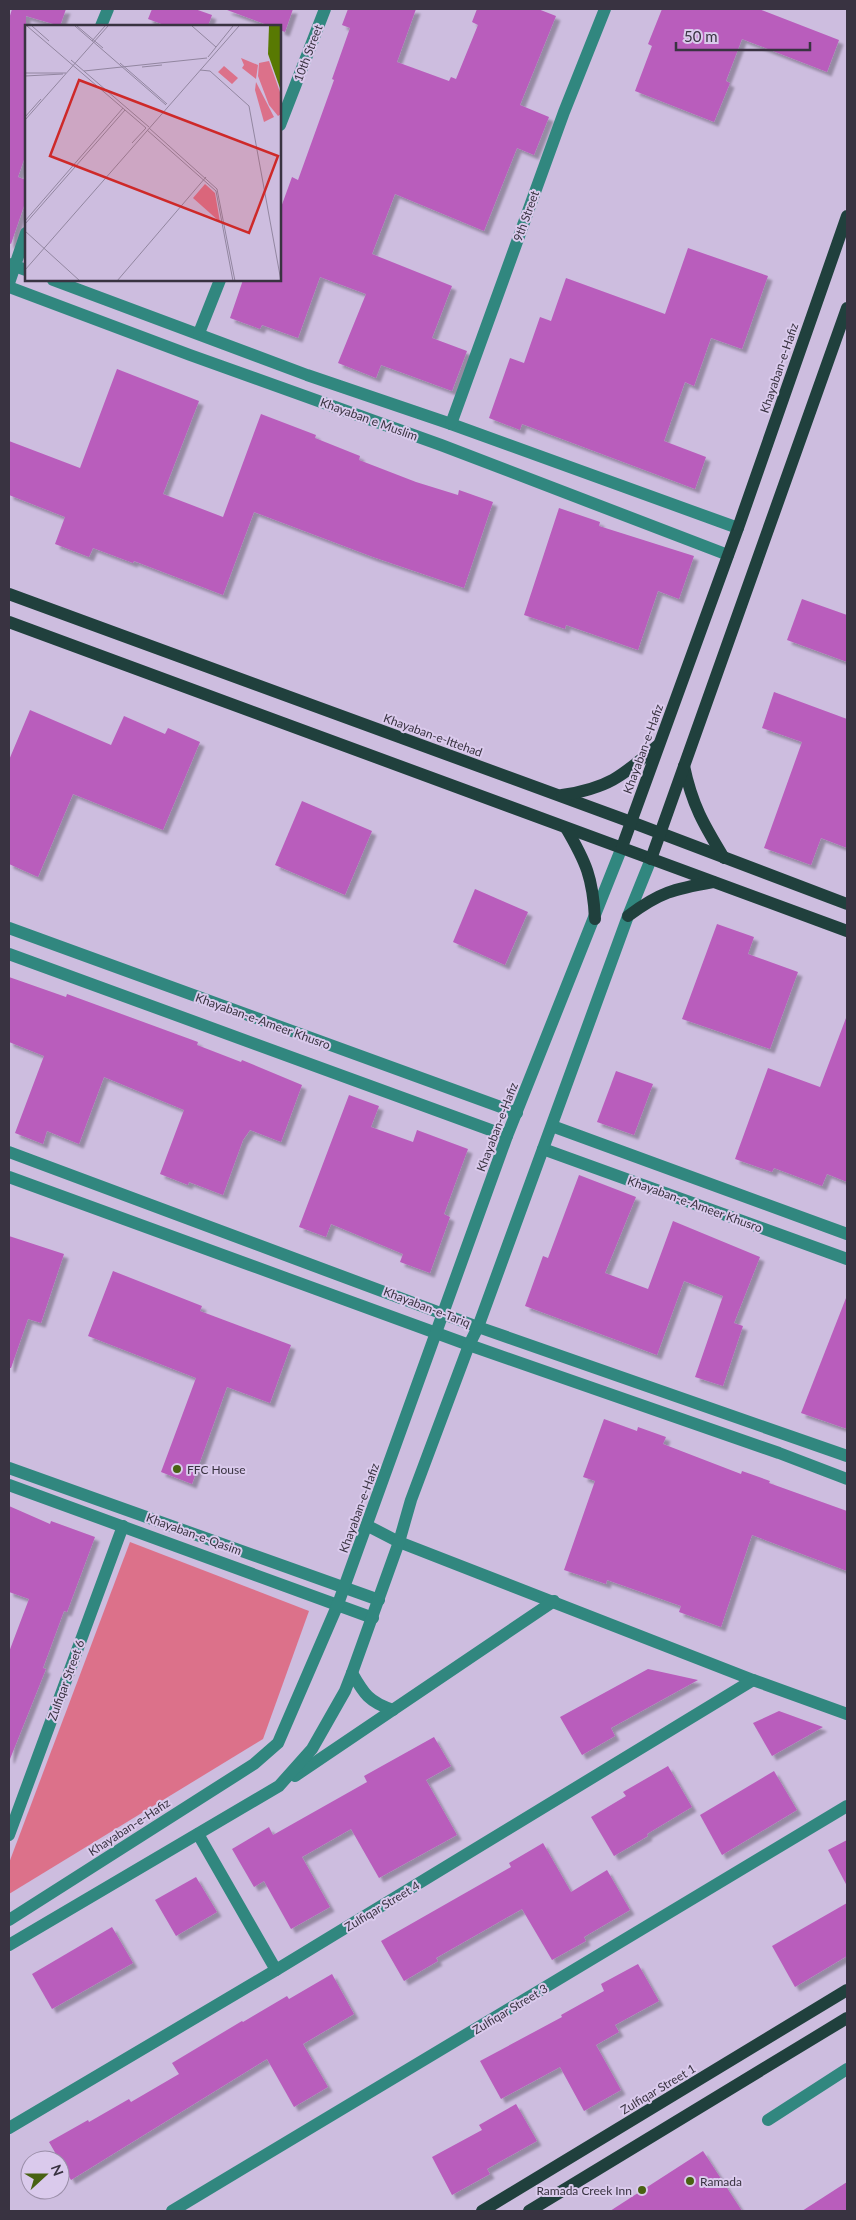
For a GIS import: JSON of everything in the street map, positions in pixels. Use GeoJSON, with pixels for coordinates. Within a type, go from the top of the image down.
{"type":"FeatureCollection","features":[{"type":"Feature","properties":{"kind":"main road","name":"Khayaban-e-Hafiz"},"geometry":{"type":"LineString","coordinates":[[622,847],[738,528],[847,216]]}},
{"type":"Feature","properties":{"kind":"main road"},"geometry":{"type":"LineString","coordinates":[[651,859],[847,308]]}},
{"type":"Feature","properties":{"kind":"main road","name":"Khayaban-e-Ittehad"},"geometry":{"type":"LineString","coordinates":[[9,594],[631,822],[847,904]]}},
{"type":"Feature","properties":{"kind":"main road"},"geometry":{"type":"LineString","coordinates":[[9,622],[847,931]]}},
{"type":"Feature","properties":{"kind":"main road"},"geometry":{"type":"LineString","coordinates":[[559,796],[587,791],[611,782],[628,771],[659,744]]}},
{"type":"Feature","properties":{"kind":"main road"},"geometry":{"type":"LineString","coordinates":[[684,766],[690,793],[697,811],[724,858]]}},
{"type":"Feature","properties":{"kind":"main road"},"geometry":{"type":"LineString","coordinates":[[566,828],[580,851],[588,870],[593,890],[595,919]]}},
{"type":"Feature","properties":{"kind":"main road"},"geometry":{"type":"LineString","coordinates":[[628,916],[659,895],[681,888],[713,882]]}},
{"type":"Feature","properties":{"kind":"main road","name":"Zulfiqar Street 1"},"geometry":{"type":"LineString","coordinates":[[482,2211],[847,1990]]}},
{"type":"Feature","properties":{"kind":"main road"},"geometry":{"type":"LineString","coordinates":[[529,2211],[847,2018]]}},
{"type":"Feature","properties":{"kind":"street"},"geometry":{"type":"LineString","coordinates":[[101,25],[108,9]]}},
{"type":"Feature","properties":{"kind":"street","name":"10th Street"},"geometry":{"type":"LineString","coordinates":[[281,122],[325,9]]}},
{"type":"Feature","properties":{"kind":"street","name":"9th Street"},"geometry":{"type":"LineString","coordinates":[[451,424],[564,112],[605,9]]}},
{"type":"Feature","properties":{"kind":"street"},"geometry":{"type":"LineString","coordinates":[[9,282],[16,267],[25,236]]}},
{"type":"Feature","properties":{"kind":"street"},"geometry":{"type":"LineString","coordinates":[[56,281],[307,375],[451,424],[738,528]]}},
{"type":"Feature","properties":{"kind":"street"},"geometry":{"type":"LineString","coordinates":[[199,333],[220,281]]}},
{"type":"Feature","properties":{"kind":"street","name":"Khayaban e Muslim"},"geometry":{"type":"LineString","coordinates":[[9,286],[441,445],[728,555]]}},
{"type":"Feature","properties":{"kind":"street"},"geometry":{"type":"LineString","coordinates":[[301,395],[307,375]]}},
{"type":"Feature","properties":{"kind":"street","name":"Khayaban-e-Hafiz"},"geometry":{"type":"LineString","coordinates":[[9,1920],[254,1764],[278,1743],[338,1604],[368,1526],[507,1136],[595,919],[622,847]]}},
{"type":"Feature","properties":{"kind":"street"},"geometry":{"type":"LineString","coordinates":[[279,1786],[312,1749],[345,1691],[373,1618],[400,1542],[412,1500],[469,1345],[478,1327],[628,916],[651,859]]}},
{"type":"Feature","properties":{"kind":"street","name":"Khayaban-e-Ameer Khusro"},"geometry":{"type":"LineString","coordinates":[[9,928],[517,1113]]}},
{"type":"Feature","properties":{"kind":"street","name":"Khayaban-e-Ameer Khusro"},"geometry":{"type":"LineString","coordinates":[[9,954],[507,1136]]}},
{"type":"Feature","properties":{"kind":"street","name":"Khayaban-e-Ameer Khusro"},"geometry":{"type":"LineString","coordinates":[[552,1126],[847,1234]]}},
{"type":"Feature","properties":{"kind":"street","name":"Khayaban-e-Ameer Khusro"},"geometry":{"type":"LineString","coordinates":[[544,1149],[847,1259]]}},
{"type":"Feature","properties":{"kind":"street","name":"Khayaban-e-Tariq"},"geometry":{"type":"LineString","coordinates":[[9,1152],[478,1327],[786,1433],[847,1456]]}},
{"type":"Feature","properties":{"kind":"street","name":"Khayaban-e-Tariq"},"geometry":{"type":"LineString","coordinates":[[9,1178],[469,1345],[779,1453],[847,1479]]}},
{"type":"Feature","properties":{"kind":"street"},"geometry":{"type":"LineString","coordinates":[[741,1440],[748,1438],[752,1432],[751,1424],[746,1420]]}},
{"type":"Feature","properties":{"kind":"street"},"geometry":{"type":"LineString","coordinates":[[779,1453],[777,1441],[786,1433]]}},
{"type":"Feature","properties":{"kind":"street","name":"Khayaban-e-Qasim"},"geometry":{"type":"LineString","coordinates":[[9,1468],[379,1600]]}},
{"type":"Feature","properties":{"kind":"street","name":"Khayaban-e-Qasim"},"geometry":{"type":"LineString","coordinates":[[9,1484],[373,1618]]}},
{"type":"Feature","properties":{"kind":"street","name":"Zulfiqar Street 6"},"geometry":{"type":"LineString","coordinates":[[9,1835],[123,1526]]}},
{"type":"Feature","properties":{"kind":"street"},"geometry":{"type":"LineString","coordinates":[[368,1526],[400,1542],[753,1680],[847,1714]]}},
{"type":"Feature","properties":{"kind":"street"},"geometry":{"type":"LineString","coordinates":[[9,1945],[279,1786],[554,1601]]}},
{"type":"Feature","properties":{"kind":"street"},"geometry":{"type":"LineString","coordinates":[[352,1673],[368,1698],[378,1705],[393,1710]]}},
{"type":"Feature","properties":{"kind":"street","name":"Zulfiqar Street 4"},"geometry":{"type":"LineString","coordinates":[[9,2128],[276,1970],[753,1680]]}},
{"type":"Feature","properties":{"kind":"street","name":"Zulfiqar Street 3"},"geometry":{"type":"LineString","coordinates":[[172,2211],[847,1806]]}},
{"type":"Feature","properties":{"kind":"street"},"geometry":{"type":"LineString","coordinates":[[198,1834],[276,1970]]}},
{"type":"Feature","properties":{"kind":"street"},"geometry":{"type":"LineString","coordinates":[[768,2120],[847,2069]]}},
{"type":"Feature","properties":{"kind":"shaded area"},"geometry":{"type":"Polygon","coordinates":[[[130,1542],[309,1611],[263,1739],[9,1894],[9,1863],[130,1542]]]}},
{"type":"Feature","properties":{"kind":"building"},"geometry":{"type":"Polygon","coordinates":[[[12,9],[66,9],[60,25],[26,16],[25,157],[18,177],[25,180],[25,203],[11,244],[9,243],[9,19],[12,9]]]}},
{"type":"Feature","properties":{"kind":"building"},"geometry":{"type":"Polygon","coordinates":[[[152,9],[195,9],[212,15],[208,25],[164,25],[148,19],[152,9]]]}},
{"type":"Feature","properties":{"kind":"building"},"geometry":{"type":"Polygon","coordinates":[[[293,9],[285,32],[281,30],[281,25],[267,25],[227,10],[293,9]]]}},
{"type":"Feature","properties":{"kind":"building"},"geometry":{"type":"Polygon","coordinates":[[[348,9],[416,9],[397,62],[449,81],[451,77],[456,79],[478,25],[472,22],[477,9],[538,9],[556,16],[520,105],[549,117],[534,155],[517,148],[484,231],[395,194],[372,254],[452,286],[432,338],[467,351],[452,391],[381,365],[376,378],[338,363],[366,294],[320,277],[298,338],[262,325],[260,329],[230,318],[243,281],[281,281],[281,207],[292,177],[298,180],[334,80],[332,79],[350,28],[342,25],[348,9]]]}},
{"type":"Feature","properties":{"kind":"building"},"geometry":{"type":"Polygon","coordinates":[[[662,9],[759,9],[839,40],[827,72],[742,39],[726,81],[730,83],[714,122],[635,91],[652,46],[648,44],[662,9]]]}},
{"type":"Feature","properties":{"kind":"building"},"geometry":{"type":"Polygon","coordinates":[[[688,248],[768,276],[742,349],[711,338],[694,386],[685,382],[664,441],[706,457],[695,489],[522,424],[520,430],[489,418],[510,358],[524,363],[540,317],[551,321],[566,278],[665,314],[688,248]]]}},
{"type":"Feature","properties":{"kind":"building"},"geometry":{"type":"Polygon","coordinates":[[[117,369],[199,401],[163,494],[223,517],[261,414],[316,435],[315,438],[360,456],[359,460],[416,482],[458,495],[459,490],[493,502],[464,588],[373,557],[254,512],[223,595],[134,561],[133,563],[93,548],[89,557],[55,544],[65,517],[9,495],[9,441],[80,468],[117,369]]]}},
{"type":"Feature","properties":{"kind":"building"},"geometry":{"type":"Polygon","coordinates":[[[559,508],[600,522],[599,526],[694,556],[679,599],[658,591],[638,650],[566,625],[565,629],[524,615],[559,508]]]}},
{"type":"Feature","properties":{"kind":"building"},"geometry":{"type":"Polygon","coordinates":[[[802,599],[847,615],[847,662],[787,640],[802,599]]]}},
{"type":"Feature","properties":{"kind":"building"},"geometry":{"type":"Polygon","coordinates":[[[774,692],[847,719],[847,848],[821,838],[811,865],[764,848],[802,742],[762,728],[774,692]]]}},
{"type":"Feature","properties":{"kind":"building"},"geometry":{"type":"Polygon","coordinates":[[[30,710],[111,745],[124,716],[165,734],[168,728],[200,742],[163,830],[73,794],[38,877],[9,864],[9,760],[30,710]]]}},
{"type":"Feature","properties":{"kind":"building"},"geometry":{"type":"Polygon","coordinates":[[[302,801],[372,831],[345,895],[275,865],[302,801]]]}},
{"type":"Feature","properties":{"kind":"building"},"geometry":{"type":"Polygon","coordinates":[[[475,889],[528,912],[505,965],[453,942],[475,889]]]}},
{"type":"Feature","properties":{"kind":"building"},"geometry":{"type":"Polygon","coordinates":[[[717,924],[754,937],[748,954],[798,972],[770,1049],[682,1019],[717,924]]]}},
{"type":"Feature","properties":{"kind":"building"},"geometry":{"type":"Polygon","coordinates":[[[9,977],[66,997],[67,994],[198,1042],[197,1045],[241,1062],[242,1060],[302,1085],[281,1142],[250,1130],[243,1140],[223,1195],[189,1182],[188,1185],[160,1174],[184,1110],[104,1077],[79,1144],[47,1131],[43,1144],[15,1133],[44,1056],[9,1042],[9,977]]]}},
{"type":"Feature","properties":{"kind":"building"},"geometry":{"type":"Polygon","coordinates":[[[846,1018],[847,1182],[827,1174],[822,1186],[774,1168],[772,1172],[735,1159],[768,1068],[820,1087],[846,1018]]]}},
{"type":"Feature","properties":{"kind":"building"},"geometry":{"type":"Polygon","coordinates":[[[616,1071],[653,1084],[634,1135],[597,1122],[616,1071]]]}},
{"type":"Feature","properties":{"kind":"building"},"geometry":{"type":"Polygon","coordinates":[[[349,1095],[379,1106],[371,1127],[413,1142],[417,1130],[468,1149],[444,1214],[450,1217],[430,1273],[400,1262],[403,1254],[331,1224],[326,1237],[299,1227],[349,1095]]]}},
{"type":"Feature","properties":{"kind":"building"},"geometry":{"type":"Polygon","coordinates":[[[579,1175],[636,1197],[605,1273],[648,1289],[673,1221],[760,1257],[734,1323],[743,1326],[723,1386],[695,1377],[723,1296],[684,1281],[657,1355],[525,1306],[543,1256],[548,1258],[579,1175]]]}},
{"type":"Feature","properties":{"kind":"building"},"geometry":{"type":"Polygon","coordinates":[[[9,1236],[64,1254],[41,1323],[28,1319],[11,1368],[9,1368],[9,1236]]]}},
{"type":"Feature","properties":{"kind":"building"},"geometry":{"type":"Polygon","coordinates":[[[113,1271],[202,1306],[200,1311],[291,1345],[270,1403],[227,1387],[192,1484],[161,1472],[196,1378],[88,1336],[113,1271]]]}},
{"type":"Feature","properties":{"kind":"building"},"geometry":{"type":"Polygon","coordinates":[[[847,1299],[847,1429],[801,1413],[847,1299]]]}},
{"type":"Feature","properties":{"kind":"building"},"geometry":{"type":"Polygon","coordinates":[[[604,1419],[637,1431],[638,1427],[666,1437],[663,1444],[741,1474],[742,1471],[770,1481],[769,1483],[847,1511],[847,1571],[752,1535],[721,1627],[679,1612],[681,1606],[607,1580],[606,1584],[564,1570],[595,1481],[583,1477],[604,1419]]]}},
{"type":"Feature","properties":{"kind":"building"},"geometry":{"type":"Polygon","coordinates":[[[9,1506],[50,1524],[51,1521],[95,1537],[67,1612],[64,1611],[43,1668],[46,1669],[10,1759],[9,1652],[29,1599],[9,1592],[9,1506]]]}},
{"type":"Feature","properties":{"kind":"building"},"geometry":{"type":"Polygon","coordinates":[[[648,1669],[698,1680],[611,1728],[615,1736],[582,1755],[560,1717],[648,1669]]]}},
{"type":"Feature","properties":{"kind":"building"},"geometry":{"type":"Polygon","coordinates":[[[779,1711],[823,1727],[772,1756],[753,1723],[779,1711]]]}},
{"type":"Feature","properties":{"kind":"building"},"geometry":{"type":"Polygon","coordinates":[[[434,1737],[451,1766],[426,1780],[457,1835],[379,1878],[351,1829],[302,1857],[330,1907],[291,1929],[264,1881],[254,1887],[232,1849],[269,1827],[273,1835],[367,1782],[364,1776],[434,1737]]]}},
{"type":"Feature","properties":{"kind":"building"},"geometry":{"type":"Polygon","coordinates":[[[668,1766],[692,1807],[614,1856],[591,1817],[626,1796],[623,1792],[668,1766]]]}},
{"type":"Feature","properties":{"kind":"building"},"geometry":{"type":"Polygon","coordinates":[[[774,1771],[797,1810],[722,1855],[700,1815],[774,1771]]]}},
{"type":"Feature","properties":{"kind":"building"},"geometry":{"type":"Polygon","coordinates":[[[847,1840],[847,1886],[828,1850],[847,1840]]]}},
{"type":"Feature","properties":{"kind":"building"},"geometry":{"type":"Polygon","coordinates":[[[543,1843],[571,1892],[607,1870],[630,1910],[584,1937],[586,1941],[552,1960],[522,1909],[436,1958],[438,1961],[404,1981],[381,1941],[511,1867],[509,1863],[543,1843]]]}},
{"type":"Feature","properties":{"kind":"building"},"geometry":{"type":"Polygon","coordinates":[[[196,1877],[217,1912],[176,1936],[155,1900],[196,1877]]]}},
{"type":"Feature","properties":{"kind":"building"},"geometry":{"type":"Polygon","coordinates":[[[847,1903],[847,1956],[795,1987],[772,1946],[847,1903]]]}},
{"type":"Feature","properties":{"kind":"building"},"geometry":{"type":"Polygon","coordinates":[[[112,1927],[133,1963],[52,2009],[32,1974],[112,1927]]]}},
{"type":"Feature","properties":{"kind":"building"},"geometry":{"type":"Polygon","coordinates":[[[638,1964],[659,2001],[615,2025],[619,2032],[596,2045],[621,2090],[584,2111],[560,2067],[501,2099],[480,2061],[562,2017],[561,2015],[604,1991],[601,1984],[638,1964]]]}},
{"type":"Feature","properties":{"kind":"building"},"geometry":{"type":"Polygon","coordinates":[[[332,1974],[354,2014],[303,2044],[328,2087],[294,2107],[267,2059],[71,2180],[70,2150],[54,2150],[49,2142],[129,2099],[131,2102],[179,2074],[172,2063],[287,1996],[289,1999],[332,1974]]]}},
{"type":"Feature","properties":{"kind":"building"},"geometry":{"type":"Polygon","coordinates":[[[516,2104],[537,2141],[487,2169],[490,2174],[452,2195],[432,2157],[482,2130],[479,2125],[516,2104]]]}},
{"type":"Feature","properties":{"kind":"building","name":"Ramada"},"geometry":{"type":"Polygon","coordinates":[[[703,2151],[742,2211],[610,2211],[703,2151]]]}},
{"type":"Feature","properties":{"kind":"building"},"geometry":{"type":"Polygon","coordinates":[[[847,2182],[847,2211],[802,2211],[847,2182]]]}},
{"type":"Feature","properties":{"kind":"place","name":"FFC House"},"geometry":{"type":"Point","coordinates":[177,1469]}},
{"type":"Feature","properties":{"kind":"place","name":"Ramada"},"geometry":{"type":"Point","coordinates":[690,2181]}},
{"type":"Feature","properties":{"kind":"place","name":"Ramada Creek Inn"},"geometry":{"type":"Point","coordinates":[642,2190]}}]}
